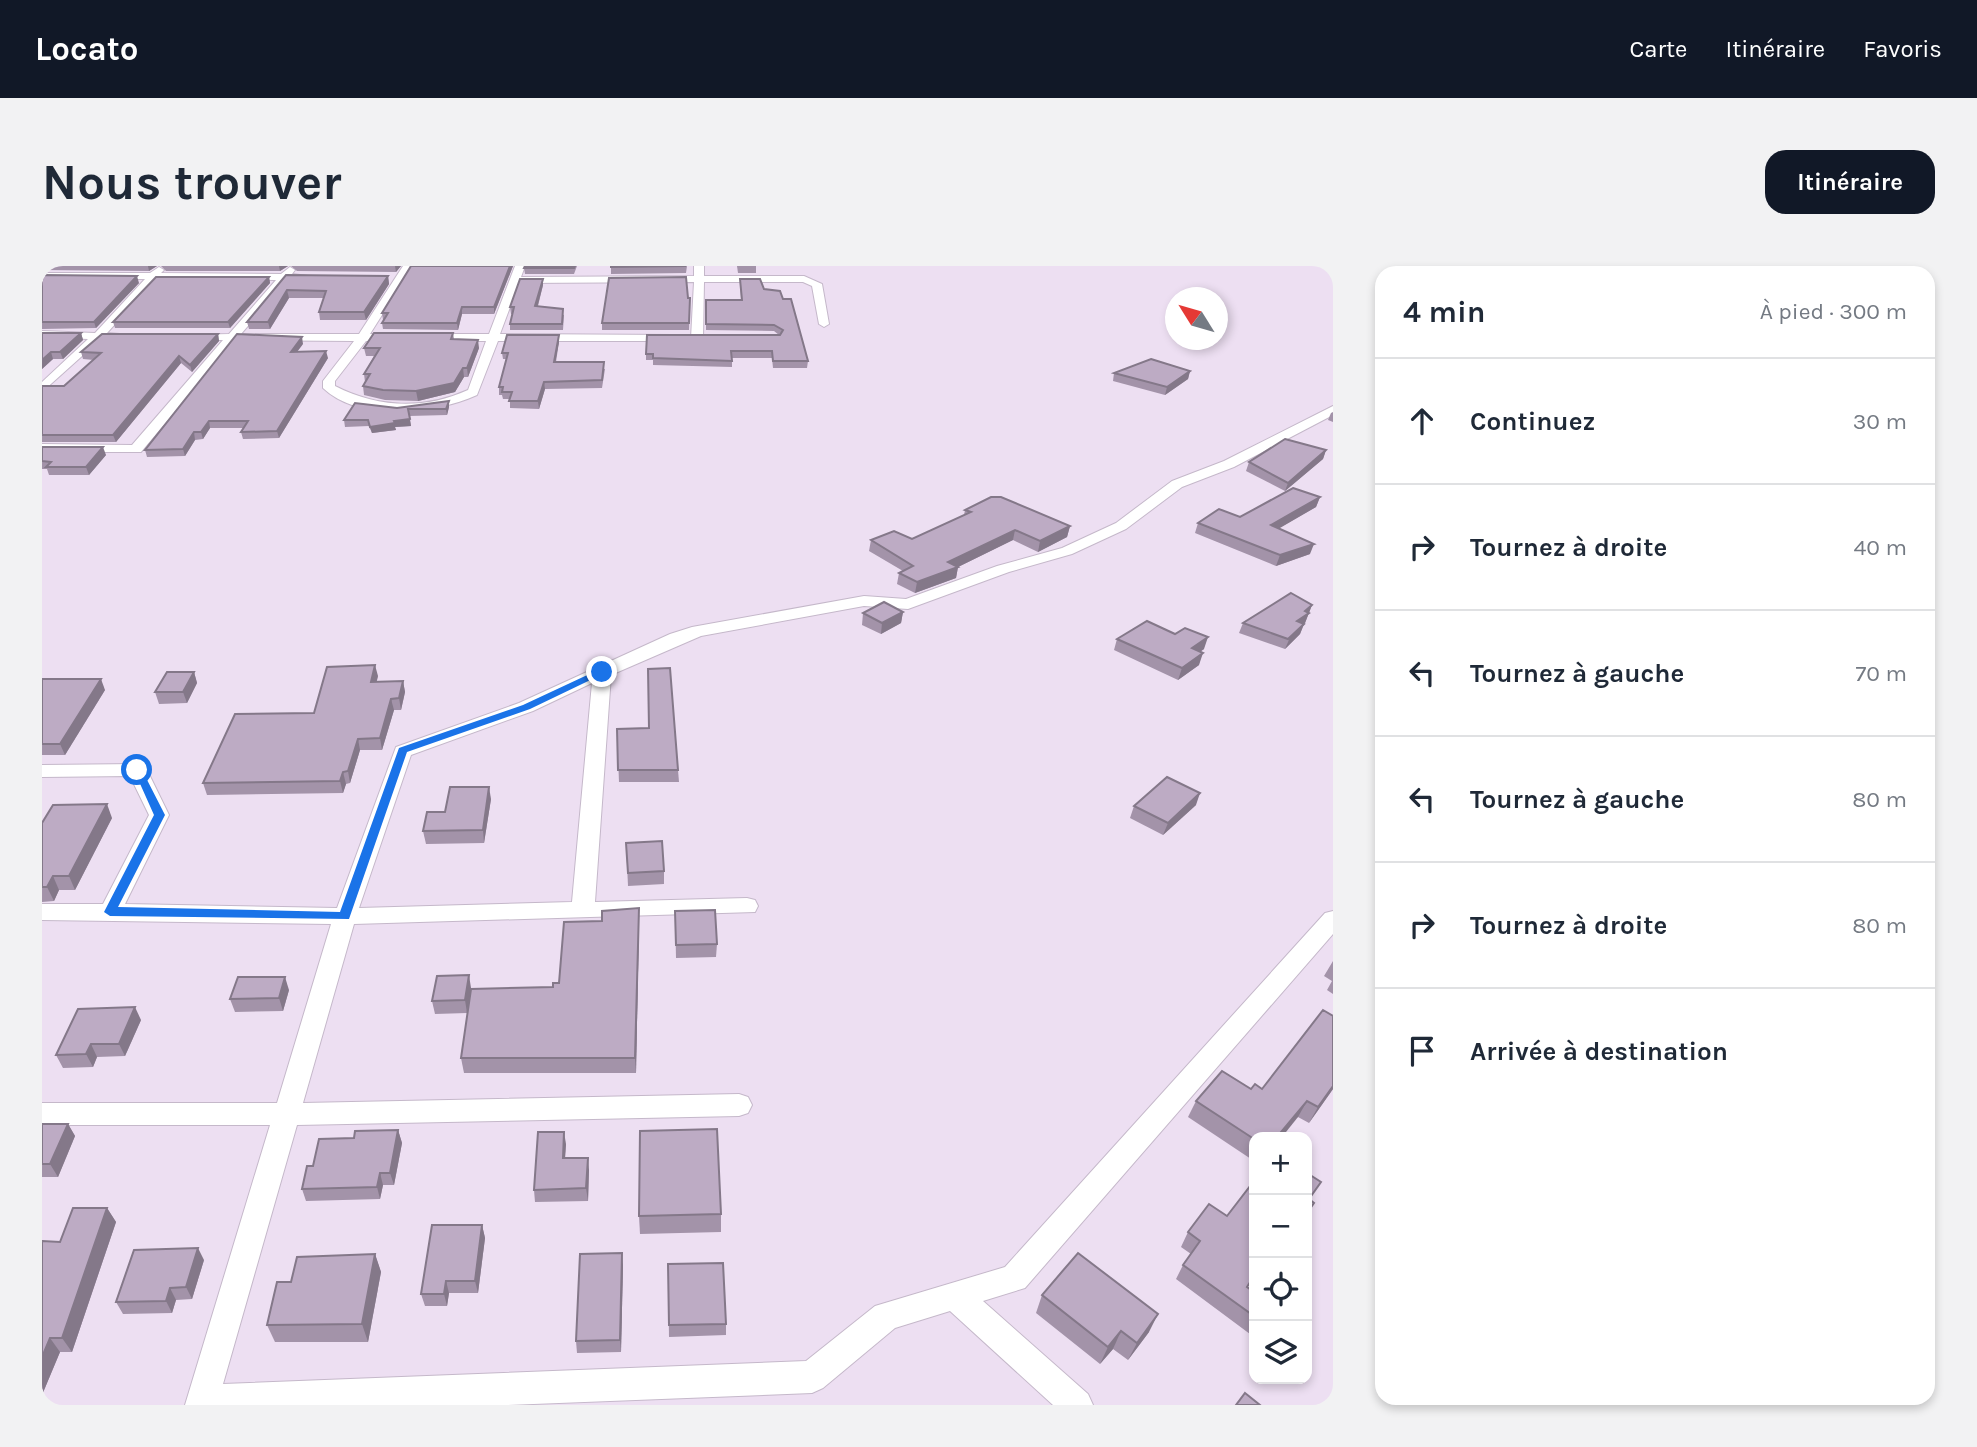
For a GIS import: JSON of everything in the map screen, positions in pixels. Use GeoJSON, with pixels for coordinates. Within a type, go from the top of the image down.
{"type":"FeatureCollection","features":[{"type":"Feature","properties":{"kind":"street"},"geometry":{"type":"LineString","coordinates":[[42,274],[51,266]]}},
{"type":"Feature","properties":{"kind":"street"},"geometry":{"type":"LineString","coordinates":[[42,388],[97,337],[164,266]]}},
{"type":"Feature","properties":{"kind":"street"},"geometry":{"type":"LineString","coordinates":[[42,448],[136,449],[235,337],[292,266]]}},
{"type":"Feature","properties":{"kind":"street"},"geometry":{"type":"LineString","coordinates":[[408,266],[394,278],[363,337],[329,381],[329,388],[360,400],[404,408],[443,405],[473,392],[520,266]]}},
{"type":"Feature","properties":{"kind":"street"},"geometry":{"type":"LineString","coordinates":[[697,338],[699,266]]}},
{"type":"Feature","properties":{"kind":"street"},"geometry":{"type":"LineString","coordinates":[[42,274],[323,277]]}},
{"type":"Feature","properties":{"kind":"street"},"geometry":{"type":"LineString","coordinates":[[515,280],[811,281],[817,284],[824,324]]}},
{"type":"Feature","properties":{"kind":"street"},"geometry":{"type":"LineString","coordinates":[[42,334],[138,337]]}},
{"type":"Feature","properties":{"kind":"street"},"geometry":{"type":"LineString","coordinates":[[180,337],[710,337]]}},
{"type":"Feature","properties":{"kind":"street"},"geometry":{"type":"LineString","coordinates":[[1333,410],[1229,464],[1177,484],[1121,526],[1067,551],[1003,569],[908,604],[864,601],[758,618],[698,631],[526,707],[403,751],[345,916],[201,1403],[585,1396],[812,1377],[886,1316],[1014,1278],[1333,919]]}},
{"type":"Feature","properties":{"kind":"street"},"geometry":{"type":"LineString","coordinates":[[583,910],[602,672]]}},
{"type":"Feature","properties":{"kind":"street"},"geometry":{"type":"LineString","coordinates":[[42,771],[137,770],[159,815],[110,912]]}},
{"type":"Feature","properties":{"kind":"street"},"geometry":{"type":"LineString","coordinates":[[42,912],[345,916],[747,906]]}},
{"type":"Feature","properties":{"kind":"street"},"geometry":{"type":"LineString","coordinates":[[42,1114],[287,1114],[739,1105]]}},
{"type":"Feature","properties":{"kind":"street"},"geometry":{"type":"LineString","coordinates":[[955,1296],[1077,1405]]}},
{"type":"Feature","properties":{"kind":"building"},"geometry":{"type":"Polygon","coordinates":[[[411,266],[510,266],[494,307],[462,307],[457,323],[382,323],[388,313],[382,313],[411,266]]]}},
{"type":"Feature","properties":{"kind":"building"},"geometry":{"type":"Polygon","coordinates":[[[525,266],[575,266],[524,268],[525,266]]]}},
{"type":"Feature","properties":{"kind":"building"},"geometry":{"type":"Polygon","coordinates":[[[611,266],[686,266],[611,267],[611,266]]]}},
{"type":"Feature","properties":{"kind":"building"},"geometry":{"type":"Polygon","coordinates":[[[42,275],[137,276],[94,322],[42,322],[42,275]]]}},
{"type":"Feature","properties":{"kind":"building"},"geometry":{"type":"Polygon","coordinates":[[[286,275],[388,276],[364,312],[319,312],[326,291],[287,290],[268,322],[247,322],[286,275]]]}},
{"type":"Feature","properties":{"kind":"building"},"geometry":{"type":"Polygon","coordinates":[[[156,277],[269,277],[228,322],[113,322],[156,277]]]}},
{"type":"Feature","properties":{"kind":"building"},"geometry":{"type":"Polygon","coordinates":[[[686,277],[690,298],[689,323],[602,323],[609,278],[686,277]]]}},
{"type":"Feature","properties":{"kind":"building"},"geometry":{"type":"Polygon","coordinates":[[[520,279],[543,279],[535,306],[563,309],[562,324],[510,324],[514,307],[510,307],[520,279]]]}},
{"type":"Feature","properties":{"kind":"building"},"geometry":{"type":"Polygon","coordinates":[[[740,279],[760,279],[764,289],[780,291],[783,299],[791,299],[808,361],[773,361],[772,351],[731,351],[732,361],[653,358],[653,354],[646,354],[647,335],[780,335],[783,330],[774,325],[706,324],[706,300],[742,300],[740,279]]]}},
{"type":"Feature","properties":{"kind":"building"},"geometry":{"type":"Polygon","coordinates":[[[42,333],[81,333],[60,352],[51,352],[42,360],[42,333]]]}},
{"type":"Feature","properties":{"kind":"building"},"geometry":{"type":"Polygon","coordinates":[[[374,333],[453,333],[451,339],[478,340],[467,368],[463,368],[454,383],[416,391],[383,390],[363,386],[370,374],[364,374],[380,348],[364,348],[374,333]]]}},
{"type":"Feature","properties":{"kind":"building"},"geometry":{"type":"Polygon","coordinates":[[[102,334],[218,334],[190,365],[179,356],[113,435],[42,435],[42,386],[64,386],[101,353],[81,352],[102,334]]]}},
{"type":"Feature","properties":{"kind":"building"},"geometry":{"type":"Polygon","coordinates":[[[237,334],[302,337],[291,352],[326,351],[277,431],[241,432],[248,421],[209,421],[201,432],[194,432],[183,449],[145,450],[237,334]]]}},
{"type":"Feature","properties":{"kind":"building"},"geometry":{"type":"Polygon","coordinates":[[[507,335],[559,335],[554,362],[604,362],[602,380],[544,382],[538,401],[509,401],[512,392],[502,392],[503,387],[499,387],[508,353],[502,353],[507,335]]]}},
{"type":"Feature","properties":{"kind":"building"},"geometry":{"type":"Polygon","coordinates":[[[1151,359],[1190,371],[1167,387],[1114,373],[1151,359]]]}},
{"type":"Feature","properties":{"kind":"building"},"geometry":{"type":"Polygon","coordinates":[[[449,401],[446,409],[408,409],[410,419],[394,421],[395,423],[370,427],[368,420],[344,420],[355,403],[397,408],[449,401]]]}},
{"type":"Feature","properties":{"kind":"building"},"geometry":{"type":"Polygon","coordinates":[[[1285,439],[1326,450],[1288,483],[1249,462],[1285,439]]]}},
{"type":"Feature","properties":{"kind":"building"},"geometry":{"type":"Polygon","coordinates":[[[42,447],[103,447],[86,467],[46,467],[51,462],[42,461],[42,447]]]}},
{"type":"Feature","properties":{"kind":"building"},"geometry":{"type":"Polygon","coordinates":[[[1293,488],[1320,497],[1271,525],[1314,544],[1280,555],[1198,523],[1219,509],[1240,517],[1293,488]]]}},
{"type":"Feature","properties":{"kind":"building"},"geometry":{"type":"Polygon","coordinates":[[[991,497],[1001,497],[1070,526],[1040,541],[1015,530],[948,562],[958,567],[917,582],[899,573],[913,566],[871,540],[894,531],[912,539],[971,512],[965,510],[991,497]]]}},
{"type":"Feature","properties":{"kind":"building"},"geometry":{"type":"Polygon","coordinates":[[[1291,593],[1312,605],[1305,611],[1309,613],[1297,621],[1304,624],[1288,639],[1243,623],[1291,593]]]}},
{"type":"Feature","properties":{"kind":"building"},"geometry":{"type":"Polygon","coordinates":[[[884,602],[903,612],[882,623],[863,613],[884,602]]]}},
{"type":"Feature","properties":{"kind":"building"},"geometry":{"type":"Polygon","coordinates":[[[1147,621],[1175,634],[1185,628],[1208,637],[1192,648],[1203,653],[1182,668],[1117,639],[1147,621]]]}},
{"type":"Feature","properties":{"kind":"building"},"geometry":{"type":"Polygon","coordinates":[[[375,665],[371,682],[403,681],[399,698],[391,699],[380,738],[358,739],[348,771],[343,772],[340,781],[203,783],[235,714],[314,713],[327,667],[375,665]]]}},
{"type":"Feature","properties":{"kind":"building"},"geometry":{"type":"Polygon","coordinates":[[[670,668],[678,770],[618,770],[617,729],[649,728],[648,669],[670,668]]]}},
{"type":"Feature","properties":{"kind":"building"},"geometry":{"type":"Polygon","coordinates":[[[167,672],[194,672],[183,692],[155,692],[167,672]]]}},
{"type":"Feature","properties":{"kind":"building"},"geometry":{"type":"Polygon","coordinates":[[[42,679],[101,679],[60,744],[42,744],[42,679]]]}},
{"type":"Feature","properties":{"kind":"building"},"geometry":{"type":"Polygon","coordinates":[[[1167,777],[1200,793],[1168,823],[1134,806],[1167,777]]]}},
{"type":"Feature","properties":{"kind":"building"},"geometry":{"type":"Polygon","coordinates":[[[450,787],[489,787],[483,830],[423,831],[427,812],[445,812],[450,787]]]}},
{"type":"Feature","properties":{"kind":"building"},"geometry":{"type":"Polygon","coordinates":[[[107,804],[69,876],[53,876],[47,887],[42,887],[42,823],[53,805],[107,804]]]}},
{"type":"Feature","properties":{"kind":"building"},"geometry":{"type":"Polygon","coordinates":[[[662,841],[664,871],[628,873],[626,843],[662,841]]]}},
{"type":"Feature","properties":{"kind":"building"},"geometry":{"type":"Polygon","coordinates":[[[639,908],[635,1058],[461,1058],[471,989],[553,987],[553,983],[559,983],[564,922],[602,921],[602,911],[639,908]]]}},
{"type":"Feature","properties":{"kind":"building"},"geometry":{"type":"Polygon","coordinates":[[[715,910],[717,944],[676,945],[675,911],[715,910]]]}},
{"type":"Feature","properties":{"kind":"building"},"geometry":{"type":"Polygon","coordinates":[[[469,975],[465,1000],[432,1001],[437,976],[469,975]]]}},
{"type":"Feature","properties":{"kind":"building"},"geometry":{"type":"Polygon","coordinates":[[[238,977],[285,977],[279,998],[230,999],[238,977]]]}},
{"type":"Feature","properties":{"kind":"building"},"geometry":{"type":"Polygon","coordinates":[[[135,1007],[119,1044],[91,1044],[86,1054],[56,1055],[78,1009],[135,1007]]]}},
{"type":"Feature","properties":{"kind":"building"},"geometry":{"type":"Polygon","coordinates":[[[1323,1010],[1333,1016],[1333,1086],[1318,1107],[1307,1101],[1281,1132],[1249,1132],[1249,1136],[1196,1101],[1222,1071],[1251,1089],[1255,1084],[1262,1089],[1323,1010]]]}},
{"type":"Feature","properties":{"kind":"building"},"geometry":{"type":"Polygon","coordinates":[[[42,1124],[68,1124],[50,1164],[42,1164],[42,1124]]]}},
{"type":"Feature","properties":{"kind":"building"},"geometry":{"type":"Polygon","coordinates":[[[717,1129],[721,1214],[639,1216],[640,1131],[717,1129]]]}},
{"type":"Feature","properties":{"kind":"building"},"geometry":{"type":"Polygon","coordinates":[[[398,1130],[390,1173],[380,1173],[377,1187],[302,1189],[307,1166],[313,1166],[319,1139],[354,1138],[355,1131],[398,1130]]]}},
{"type":"Feature","properties":{"kind":"building"},"geometry":{"type":"Polygon","coordinates":[[[538,1132],[564,1132],[563,1158],[588,1158],[586,1188],[534,1190],[538,1132]]]}},
{"type":"Feature","properties":{"kind":"building"},"geometry":{"type":"Polygon","coordinates":[[[1312,1176],[1321,1182],[1312,1195],[1312,1176]]]}},
{"type":"Feature","properties":{"kind":"building"},"geometry":{"type":"Polygon","coordinates":[[[1249,1187],[1249,1312],[1183,1265],[1200,1241],[1188,1232],[1209,1204],[1227,1216],[1249,1187]]]}},
{"type":"Feature","properties":{"kind":"building"},"geometry":{"type":"Polygon","coordinates":[[[73,1208],[107,1208],[62,1338],[50,1338],[42,1357],[42,1241],[60,1242],[73,1208]]]}},
{"type":"Feature","properties":{"kind":"building"},"geometry":{"type":"Polygon","coordinates":[[[432,1225],[482,1225],[475,1281],[446,1281],[444,1294],[421,1294],[432,1225]]]}},
{"type":"Feature","properties":{"kind":"building"},"geometry":{"type":"Polygon","coordinates":[[[198,1248],[186,1287],[170,1288],[166,1301],[116,1302],[134,1250],[198,1248]]]}},
{"type":"Feature","properties":{"kind":"building"},"geometry":{"type":"Polygon","coordinates":[[[622,1253],[620,1340],[576,1341],[580,1254],[622,1253]]]}},
{"type":"Feature","properties":{"kind":"building"},"geometry":{"type":"Polygon","coordinates":[[[1078,1253],[1158,1314],[1137,1343],[1121,1331],[1108,1347],[1042,1295],[1078,1253]]]}},
{"type":"Feature","properties":{"kind":"building"},"geometry":{"type":"Polygon","coordinates":[[[375,1254],[362,1324],[267,1325],[277,1282],[291,1282],[297,1257],[375,1254]]]}},
{"type":"Feature","properties":{"kind":"building"},"geometry":{"type":"Polygon","coordinates":[[[723,1263],[726,1324],[669,1325],[668,1264],[723,1263]]]}},
{"type":"Feature","properties":{"kind":"building"},"geometry":{"type":"Polygon","coordinates":[[[1245,1393],[1260,1405],[1236,1405],[1245,1393]]]}},
{"type":"Feature","properties":{"kind":"route"},"geometry":{"type":"LineString","coordinates":[[137,770],[159,815],[110,912],[345,916],[403,751],[526,707],[602,672]]}}]}
